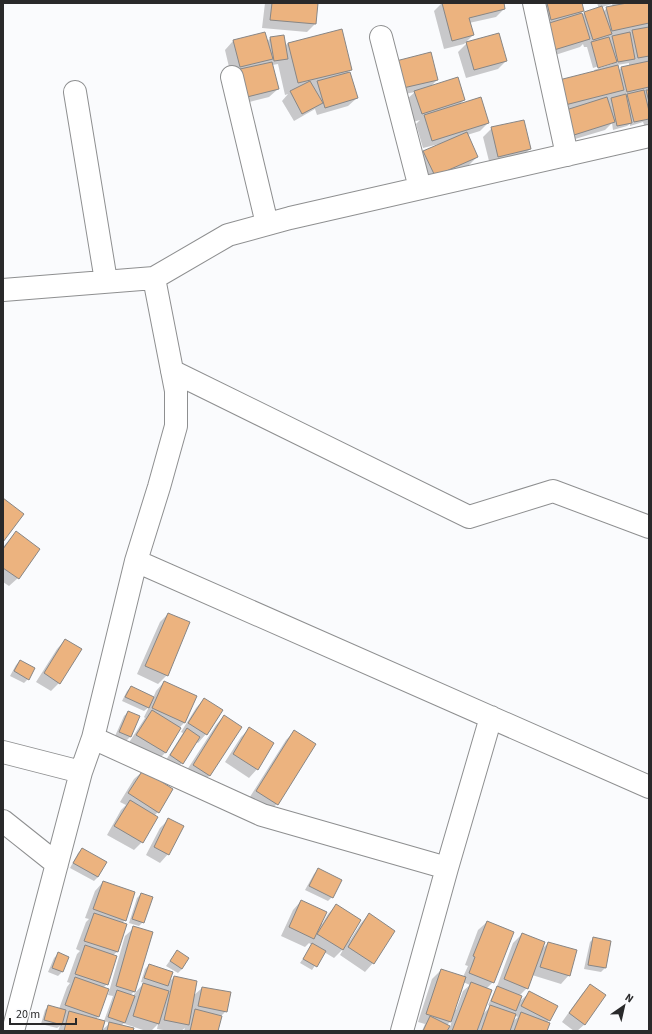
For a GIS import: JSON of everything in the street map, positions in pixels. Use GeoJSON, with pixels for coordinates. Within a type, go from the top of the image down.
{"type":"FeatureCollection","features":[{"type":"Feature","properties":{"kind":"street"},"geometry":{"type":"LineString","coordinates":[[534,3],[567,155]]}},
{"type":"Feature","properties":{"kind":"street"},"geometry":{"type":"LineString","coordinates":[[381,37],[420,188]]}},
{"type":"Feature","properties":{"kind":"street"},"geometry":{"type":"LineString","coordinates":[[232,77],[267,224]]}},
{"type":"Feature","properties":{"kind":"street"},"geometry":{"type":"LineString","coordinates":[[75,92],[106,281]]}},
{"type":"Feature","properties":{"kind":"street"},"geometry":{"type":"LineString","coordinates":[[3,290],[154,278],[228,235],[290,218],[649,136]]}},
{"type":"Feature","properties":{"kind":"street"},"geometry":{"type":"LineString","coordinates":[[13,1031],[81,772],[93,738],[136,561],[176,426],[176,391],[154,278]]}},
{"type":"Feature","properties":{"kind":"street"},"geometry":{"type":"LineString","coordinates":[[172,371],[469,517],[553,492],[649,526]]}},
{"type":"Feature","properties":{"kind":"street"},"geometry":{"type":"LineString","coordinates":[[136,561],[649,787]]}},
{"type":"Feature","properties":{"kind":"street"},"geometry":{"type":"LineString","coordinates":[[402,1031],[491,717]]}},
{"type":"Feature","properties":{"kind":"street"},"geometry":{"type":"LineString","coordinates":[[93,738],[262,815],[447,868]]}},
{"type":"Feature","properties":{"kind":"street"},"geometry":{"type":"LineString","coordinates":[[3,752],[81,772]]}},
{"type":"Feature","properties":{"kind":"street"},"geometry":{"type":"LineString","coordinates":[[3,821],[57,864]]}},
{"type":"Feature","properties":{"kind":"building"},"geometry":{"type":"Polygon","coordinates":[[[272,3],[318,3],[316,24],[270,20],[272,3]]]}},
{"type":"Feature","properties":{"kind":"building"},"geometry":{"type":"Polygon","coordinates":[[[442,3],[504,3],[505,9],[469,18],[474,35],[452,41],[442,3]]]}},
{"type":"Feature","properties":{"kind":"building"},"geometry":{"type":"Polygon","coordinates":[[[547,3],[582,3],[584,11],[551,20],[547,3]]]}},
{"type":"Feature","properties":{"kind":"building"},"geometry":{"type":"Polygon","coordinates":[[[627,3],[649,3],[649,23],[612,31],[606,7],[627,3]]]}},
{"type":"Feature","properties":{"kind":"building"},"geometry":{"type":"Polygon","coordinates":[[[602,6],[612,34],[593,40],[584,12],[602,6]]]}},
{"type":"Feature","properties":{"kind":"building"},"geometry":{"type":"Polygon","coordinates":[[[582,13],[590,39],[554,50],[546,24],[582,13]]]}},
{"type":"Feature","properties":{"kind":"building"},"geometry":{"type":"Polygon","coordinates":[[[649,27],[649,56],[638,58],[632,30],[649,27]]]}},
{"type":"Feature","properties":{"kind":"building"},"geometry":{"type":"Polygon","coordinates":[[[342,29],[352,70],[298,83],[288,43],[342,29]]]}},
{"type":"Feature","properties":{"kind":"building"},"geometry":{"type":"Polygon","coordinates":[[[265,32],[273,59],[240,67],[233,40],[265,32]]]}},
{"type":"Feature","properties":{"kind":"building"},"geometry":{"type":"Polygon","coordinates":[[[630,32],[635,59],[618,62],[612,36],[630,32]]]}},
{"type":"Feature","properties":{"kind":"building"},"geometry":{"type":"Polygon","coordinates":[[[499,33],[507,61],[474,70],[466,42],[499,33]]]}},
{"type":"Feature","properties":{"kind":"building"},"geometry":{"type":"Polygon","coordinates":[[[284,35],[288,59],[274,61],[270,37],[284,35]]]}},
{"type":"Feature","properties":{"kind":"building"},"geometry":{"type":"Polygon","coordinates":[[[609,37],[617,62],[598,68],[591,42],[609,37]]]}},
{"type":"Feature","properties":{"kind":"building"},"geometry":{"type":"Polygon","coordinates":[[[431,52],[438,80],[403,88],[396,61],[431,52]]]}},
{"type":"Feature","properties":{"kind":"building"},"geometry":{"type":"Polygon","coordinates":[[[649,61],[649,87],[627,92],[621,67],[649,61]]]}},
{"type":"Feature","properties":{"kind":"building"},"geometry":{"type":"Polygon","coordinates":[[[272,62],[279,89],[247,97],[240,69],[272,62]]]}},
{"type":"Feature","properties":{"kind":"building"},"geometry":{"type":"Polygon","coordinates":[[[618,65],[624,90],[565,105],[559,80],[618,65]]]}},
{"type":"Feature","properties":{"kind":"building"},"geometry":{"type":"Polygon","coordinates":[[[350,72],[358,98],[325,108],[317,81],[350,72]]]}},
{"type":"Feature","properties":{"kind":"building"},"geometry":{"type":"Polygon","coordinates":[[[458,77],[465,100],[422,114],[414,91],[458,77]]]}},
{"type":"Feature","properties":{"kind":"building"},"geometry":{"type":"Polygon","coordinates":[[[310,81],[323,103],[302,114],[290,91],[310,81]]]}},
{"type":"Feature","properties":{"kind":"building"},"geometry":{"type":"Polygon","coordinates":[[[644,90],[649,111],[649,119],[634,122],[627,94],[644,90]]]}},
{"type":"Feature","properties":{"kind":"building"},"geometry":{"type":"Polygon","coordinates":[[[646,90],[649,90],[649,102],[646,90]]]}},
{"type":"Feature","properties":{"kind":"building"},"geometry":{"type":"Polygon","coordinates":[[[626,94],[632,123],[617,126],[611,98],[626,94]]]}},
{"type":"Feature","properties":{"kind":"building"},"geometry":{"type":"Polygon","coordinates":[[[481,97],[489,123],[432,141],[424,115],[481,97]]]}},
{"type":"Feature","properties":{"kind":"building"},"geometry":{"type":"Polygon","coordinates":[[[607,97],[615,122],[574,135],[566,110],[607,97]]]}},
{"type":"Feature","properties":{"kind":"building"},"geometry":{"type":"Polygon","coordinates":[[[524,120],[531,149],[498,157],[491,127],[524,120]]]}},
{"type":"Feature","properties":{"kind":"building"},"geometry":{"type":"Polygon","coordinates":[[[467,132],[478,157],[435,176],[423,151],[467,132]]]}},
{"type":"Feature","properties":{"kind":"building"},"geometry":{"type":"Polygon","coordinates":[[[3,498],[24,514],[3,542],[3,498]]]}},
{"type":"Feature","properties":{"kind":"building"},"geometry":{"type":"Polygon","coordinates":[[[16,531],[40,549],[19,579],[3,568],[3,549],[16,531]]]}},
{"type":"Feature","properties":{"kind":"building"},"geometry":{"type":"Polygon","coordinates":[[[168,613],[190,622],[168,676],[145,666],[168,613]]]}},
{"type":"Feature","properties":{"kind":"building"},"geometry":{"type":"Polygon","coordinates":[[[65,639],[82,649],[60,684],[44,673],[65,639]]]}},
{"type":"Feature","properties":{"kind":"building"},"geometry":{"type":"Polygon","coordinates":[[[20,660],[35,668],[29,680],[14,671],[20,660]]]}},
{"type":"Feature","properties":{"kind":"building"},"geometry":{"type":"Polygon","coordinates":[[[164,681],[197,696],[185,723],[152,708],[164,681]]]}},
{"type":"Feature","properties":{"kind":"building"},"geometry":{"type":"Polygon","coordinates":[[[131,686],[154,697],[149,708],[125,697],[131,686]]]}},
{"type":"Feature","properties":{"kind":"building"},"geometry":{"type":"Polygon","coordinates":[[[204,698],[223,710],[207,735],[188,723],[204,698]]]}},
{"type":"Feature","properties":{"kind":"building"},"geometry":{"type":"Polygon","coordinates":[[[152,710],[181,728],[166,753],[136,735],[152,710]]]}},
{"type":"Feature","properties":{"kind":"building"},"geometry":{"type":"Polygon","coordinates":[[[128,711],[140,716],[131,737],[119,732],[128,711]]]}},
{"type":"Feature","properties":{"kind":"building"},"geometry":{"type":"Polygon","coordinates":[[[224,715],[242,727],[210,776],[193,765],[224,715]]]}},
{"type":"Feature","properties":{"kind":"building"},"geometry":{"type":"Polygon","coordinates":[[[249,727],[274,743],[258,770],[233,754],[249,727]]]}},
{"type":"Feature","properties":{"kind":"building"},"geometry":{"type":"Polygon","coordinates":[[[187,728],[200,737],[183,764],[170,755],[187,728]]]}},
{"type":"Feature","properties":{"kind":"building"},"geometry":{"type":"Polygon","coordinates":[[[294,730],[316,744],[278,805],[256,791],[294,730]]]}},
{"type":"Feature","properties":{"kind":"building"},"geometry":{"type":"Polygon","coordinates":[[[143,770],[173,789],[159,813],[128,793],[143,770]]]}},
{"type":"Feature","properties":{"kind":"building"},"geometry":{"type":"Polygon","coordinates":[[[130,800],[158,817],[143,843],[114,826],[130,800]]]}},
{"type":"Feature","properties":{"kind":"building"},"geometry":{"type":"Polygon","coordinates":[[[168,818],[184,826],[169,855],[154,847],[168,818]]]}},
{"type":"Feature","properties":{"kind":"building"},"geometry":{"type":"Polygon","coordinates":[[[82,848],[107,862],[98,877],[73,863],[82,848]]]}},
{"type":"Feature","properties":{"kind":"building"},"geometry":{"type":"Polygon","coordinates":[[[318,868],[342,880],[333,898],[309,886],[318,868]]]}},
{"type":"Feature","properties":{"kind":"building"},"geometry":{"type":"Polygon","coordinates":[[[103,881],[135,892],[126,921],[93,909],[103,881]]]}},
{"type":"Feature","properties":{"kind":"building"},"geometry":{"type":"Polygon","coordinates":[[[141,893],[153,897],[144,923],[132,919],[141,893]]]}},
{"type":"Feature","properties":{"kind":"building"},"geometry":{"type":"Polygon","coordinates":[[[301,900],[327,912],[314,939],[289,927],[301,900]]]}},
{"type":"Feature","properties":{"kind":"building"},"geometry":{"type":"Polygon","coordinates":[[[336,904],[361,920],[343,950],[317,934],[336,904]]]}},
{"type":"Feature","properties":{"kind":"building"},"geometry":{"type":"Polygon","coordinates":[[[94,913],[127,924],[118,952],[84,941],[94,913]]]}},
{"type":"Feature","properties":{"kind":"building"},"geometry":{"type":"Polygon","coordinates":[[[369,913],[395,931],[374,964],[348,947],[369,913]]]}},
{"type":"Feature","properties":{"kind":"building"},"geometry":{"type":"Polygon","coordinates":[[[487,921],[514,932],[494,983],[469,973],[475,957],[473,956],[487,921]]]}},
{"type":"Feature","properties":{"kind":"building"},"geometry":{"type":"Polygon","coordinates":[[[133,926],[153,932],[135,992],[116,986],[133,926]]]}},
{"type":"Feature","properties":{"kind":"building"},"geometry":{"type":"Polygon","coordinates":[[[522,933],[545,942],[528,989],[504,979],[522,933]]]}},
{"type":"Feature","properties":{"kind":"building"},"geometry":{"type":"Polygon","coordinates":[[[593,937],[611,941],[606,968],[588,965],[593,937]]]}},
{"type":"Feature","properties":{"kind":"building"},"geometry":{"type":"Polygon","coordinates":[[[548,942],[577,950],[570,976],[540,967],[548,942]]]}},
{"type":"Feature","properties":{"kind":"building"},"geometry":{"type":"Polygon","coordinates":[[[312,943],[326,951],[317,967],[303,959],[312,943]]]}},
{"type":"Feature","properties":{"kind":"building"},"geometry":{"type":"Polygon","coordinates":[[[85,945],[117,956],[108,985],[75,974],[85,945]]]}},
{"type":"Feature","properties":{"kind":"building"},"geometry":{"type":"Polygon","coordinates":[[[177,950],[189,958],[182,969],[170,961],[177,950]]]}},
{"type":"Feature","properties":{"kind":"building"},"geometry":{"type":"Polygon","coordinates":[[[58,952],[69,957],[63,972],[52,968],[58,952]]]}},
{"type":"Feature","properties":{"kind":"building"},"geometry":{"type":"Polygon","coordinates":[[[149,964],[173,972],[168,986],[144,978],[149,964]]]}},
{"type":"Feature","properties":{"kind":"building"},"geometry":{"type":"Polygon","coordinates":[[[441,969],[466,977],[451,1022],[426,1014],[441,969]]]}},
{"type":"Feature","properties":{"kind":"building"},"geometry":{"type":"Polygon","coordinates":[[[174,976],[197,981],[189,1025],[164,1020],[174,976]]]}},
{"type":"Feature","properties":{"kind":"building"},"geometry":{"type":"Polygon","coordinates":[[[75,977],[109,989],[99,1017],[65,1005],[75,977]]]}},
{"type":"Feature","properties":{"kind":"building"},"geometry":{"type":"Polygon","coordinates":[[[471,982],[492,990],[477,1031],[452,1031],[471,982]]]}},
{"type":"Feature","properties":{"kind":"building"},"geometry":{"type":"Polygon","coordinates":[[[143,983],[169,991],[159,1024],[133,1016],[143,983]]]}},
{"type":"Feature","properties":{"kind":"building"},"geometry":{"type":"Polygon","coordinates":[[[590,984],[606,995],[585,1025],[569,1013],[590,984]]]}},
{"type":"Feature","properties":{"kind":"building"},"geometry":{"type":"Polygon","coordinates":[[[497,986],[522,996],[516,1011],[491,1001],[497,986]]]}},
{"type":"Feature","properties":{"kind":"building"},"geometry":{"type":"Polygon","coordinates":[[[202,987],[231,992],[227,1012],[198,1006],[202,987]]]}},
{"type":"Feature","properties":{"kind":"building"},"geometry":{"type":"Polygon","coordinates":[[[117,990],[135,996],[125,1023],[108,1017],[117,990]]]}},
{"type":"Feature","properties":{"kind":"building"},"geometry":{"type":"Polygon","coordinates":[[[529,991],[558,1006],[550,1021],[521,1006],[529,991]]]}},
{"type":"Feature","properties":{"kind":"building"},"geometry":{"type":"Polygon","coordinates":[[[48,1005],[66,1010],[62,1025],[44,1020],[48,1005]]]}},
{"type":"Feature","properties":{"kind":"building"},"geometry":{"type":"Polygon","coordinates":[[[490,1005],[516,1014],[510,1031],[481,1031],[490,1005]]]}},
{"type":"Feature","properties":{"kind":"building"},"geometry":{"type":"Polygon","coordinates":[[[195,1009],[222,1016],[218,1031],[190,1031],[195,1009]]]}},
{"type":"Feature","properties":{"kind":"building"},"geometry":{"type":"Polygon","coordinates":[[[69,1011],[105,1021],[102,1031],[64,1031],[69,1011]]]}},
{"type":"Feature","properties":{"kind":"building"},"geometry":{"type":"Polygon","coordinates":[[[521,1012],[550,1023],[547,1031],[514,1031],[521,1012]]]}},
{"type":"Feature","properties":{"kind":"building"},"geometry":{"type":"Polygon","coordinates":[[[430,1016],[450,1026],[447,1031],[423,1031],[430,1016]]]}},
{"type":"Feature","properties":{"kind":"building"},"geometry":{"type":"Polygon","coordinates":[[[109,1022],[134,1028],[133,1031],[107,1031],[109,1022]]]}}]}
